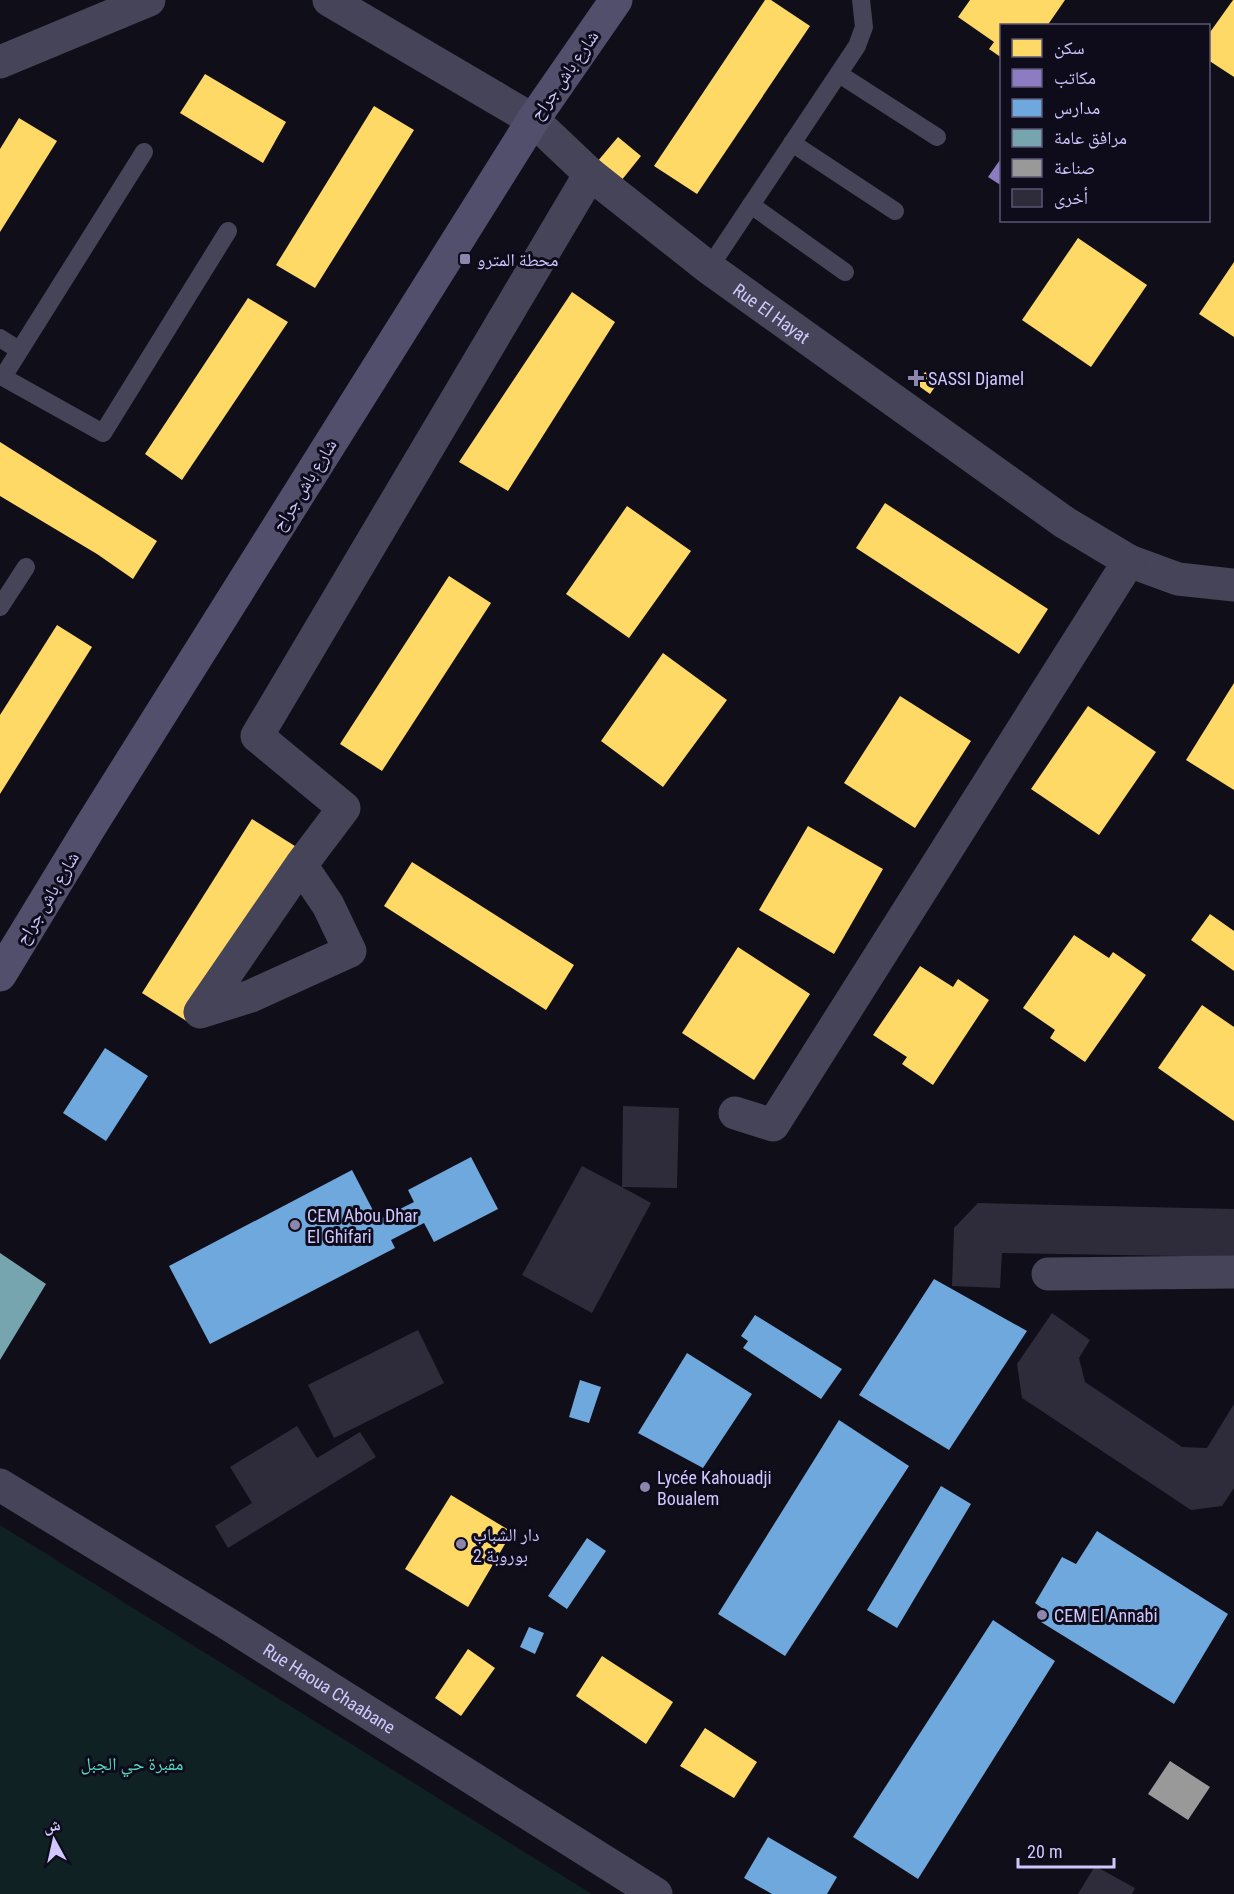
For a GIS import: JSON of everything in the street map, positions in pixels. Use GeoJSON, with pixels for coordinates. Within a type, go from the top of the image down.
{"type":"FeatureCollection","features":[{"type":"Feature","properties":{"kind":"main road","name":"شارع باش جراح"},"geometry":{"type":"LineString","coordinates":[[0,975],[103,806],[533,120],[616,0]]}},
{"type":"Feature","properties":{"kind":"street"},"geometry":{"type":"LineString","coordinates":[[0,62],[149,0]]}},
{"type":"Feature","properties":{"kind":"street","name":"Rue El Hayat"},"geometry":{"type":"LineString","coordinates":[[329,0],[533,120],[590,174],[709,268],[1064,522],[1129,561],[1178,579],[1234,585]]}},
{"type":"Feature","properties":{"kind":"street"},"geometry":{"type":"LineString","coordinates":[[301,865],[328,905],[350,951],[251,996],[200,1012],[301,865],[344,808],[257,736],[590,174]]}},
{"type":"Feature","properties":{"kind":"street"},"geometry":{"type":"LineString","coordinates":[[735,1113],[773,1125],[1129,561]]}},
{"type":"Feature","properties":{"kind":"street"},"geometry":{"type":"LineString","coordinates":[[1048,1274],[1234,1272]]}},
{"type":"Feature","properties":{"kind":"street","name":"Rue Haoua Chaabane"},"geometry":{"type":"LineString","coordinates":[[0,1485],[237,1630],[656,1894]]}},
{"type":"Feature","properties":{"kind":"lane"},"geometry":{"type":"LineString","coordinates":[[709,268],[857,46],[864,27],[861,0]]}},
{"type":"Feature","properties":{"kind":"lane"},"geometry":{"type":"LineString","coordinates":[[839,74],[937,137]]}},
{"type":"Feature","properties":{"kind":"lane"},"geometry":{"type":"LineString","coordinates":[[792,144],[896,211]]}},
{"type":"Feature","properties":{"kind":"lane"},"geometry":{"type":"LineString","coordinates":[[144,152],[3,377],[103,433],[228,231]]}},
{"type":"Feature","properties":{"kind":"lane"},"geometry":{"type":"LineString","coordinates":[[752,206],[844,272]]}},
{"type":"Feature","properties":{"kind":"lane"},"geometry":{"type":"LineString","coordinates":[[0,338],[19,350]]}},
{"type":"Feature","properties":{"kind":"lane"},"geometry":{"type":"LineString","coordinates":[[0,607],[26,567]]}},
{"type":"Feature","properties":{"kind":"green space","name":"مقبرة حي الجبل"},"geometry":{"type":"Polygon","coordinates":[[[0,1525],[592,1894],[0,1894],[0,1525]]]}},
{"type":"Feature","properties":{"kind":"building: سكن"},"geometry":{"type":"Polygon","coordinates":[[[765,0],[771,0],[810,26],[697,194],[654,166],[765,0]]]}},
{"type":"Feature","properties":{"kind":"building: سكن"},"geometry":{"type":"Polygon","coordinates":[[[970,0],[1065,0],[1048,24],[1000,24],[1000,57],[989,49],[994,42],[958,17],[970,0]]]}},
{"type":"Feature","properties":{"kind":"building: سكن"},"geometry":{"type":"Polygon","coordinates":[[[1234,0],[1234,77],[1210,61],[1210,32],[1234,0]]]}},
{"type":"Feature","properties":{"kind":"building: سكن"},"geometry":{"type":"Polygon","coordinates":[[[205,74],[286,122],[263,163],[180,113],[205,74]]]}},
{"type":"Feature","properties":{"kind":"building: سكن"},"geometry":{"type":"Polygon","coordinates":[[[374,106],[414,130],[315,288],[276,265],[374,106]]]}},
{"type":"Feature","properties":{"kind":"building: سكن"},"geometry":{"type":"Polygon","coordinates":[[[19,118],[57,141],[0,232],[0,149],[19,118]]]}},
{"type":"Feature","properties":{"kind":"building: سكن"},"geometry":{"type":"Polygon","coordinates":[[[618,137],[641,156],[621,181],[597,162],[618,137]]]}},
{"type":"Feature","properties":{"kind":"building: سكن"},"geometry":{"type":"Polygon","coordinates":[[[1078,238],[1147,285],[1091,367],[1022,320],[1078,238]]]}},
{"type":"Feature","properties":{"kind":"building: سكن"},"geometry":{"type":"Polygon","coordinates":[[[1234,262],[1234,337],[1199,314],[1234,262]]]}},
{"type":"Feature","properties":{"kind":"building: سكن"},"geometry":{"type":"Polygon","coordinates":[[[572,292],[615,322],[508,491],[459,462],[572,292]]]}},
{"type":"Feature","properties":{"kind":"building: سكن"},"geometry":{"type":"Polygon","coordinates":[[[248,298],[288,322],[182,480],[145,454],[248,298]]]}},
{"type":"Feature","properties":{"kind":"building: سكن"},"geometry":{"type":"Polygon","coordinates":[[[925,372],[939,381],[930,394],[916,384],[925,372]]]}},
{"type":"Feature","properties":{"kind":"building: سكن"},"geometry":{"type":"Polygon","coordinates":[[[0,442],[157,541],[133,579],[97,554],[0,496],[0,442]]]}},
{"type":"Feature","properties":{"kind":"building: سكن"},"geometry":{"type":"Polygon","coordinates":[[[885,503],[1048,609],[1019,654],[856,548],[885,503]]]}},
{"type":"Feature","properties":{"kind":"building: سكن"},"geometry":{"type":"Polygon","coordinates":[[[627,506],[691,551],[629,638],[566,594],[627,506]]]}},
{"type":"Feature","properties":{"kind":"building: سكن"},"geometry":{"type":"Polygon","coordinates":[[[449,576],[491,603],[382,771],[340,744],[449,576]]]}},
{"type":"Feature","properties":{"kind":"building: سكن"},"geometry":{"type":"Polygon","coordinates":[[[57,625],[92,647],[0,794],[0,715],[57,625]]]}},
{"type":"Feature","properties":{"kind":"building: سكن"},"geometry":{"type":"Polygon","coordinates":[[[663,653],[727,700],[663,787],[601,741],[663,653]]]}},
{"type":"Feature","properties":{"kind":"building: سكن"},"geometry":{"type":"Polygon","coordinates":[[[1234,683],[1234,790],[1186,760],[1234,683]]]}},
{"type":"Feature","properties":{"kind":"building: سكن"},"geometry":{"type":"Polygon","coordinates":[[[900,696],[971,741],[915,828],[844,783],[900,696]]]}},
{"type":"Feature","properties":{"kind":"building: سكن"},"geometry":{"type":"Polygon","coordinates":[[[1088,706],[1156,752],[1099,835],[1031,789],[1088,706]]]}},
{"type":"Feature","properties":{"kind":"building: سكن"},"geometry":{"type":"Polygon","coordinates":[[[252,819],[298,848],[188,1022],[142,993],[252,819]]]}},
{"type":"Feature","properties":{"kind":"building: سكن"},"geometry":{"type":"Polygon","coordinates":[[[808,826],[883,869],[834,954],[759,910],[808,826]]]}},
{"type":"Feature","properties":{"kind":"building: سكن"},"geometry":{"type":"Polygon","coordinates":[[[412,862],[574,965],[546,1010],[384,906],[412,862]]]}},
{"type":"Feature","properties":{"kind":"building: سكن"},"geometry":{"type":"Polygon","coordinates":[[[1210,914],[1234,931],[1234,971],[1191,940],[1210,914]]]}},
{"type":"Feature","properties":{"kind":"building: سكن"},"geometry":{"type":"Polygon","coordinates":[[[1074,935],[1109,958],[1113,952],[1146,975],[1085,1062],[1050,1038],[1055,1030],[1023,1008],[1074,935]]]}},
{"type":"Feature","properties":{"kind":"building: سكن"},"geometry":{"type":"Polygon","coordinates":[[[738,947],[810,994],[754,1080],[682,1033],[738,947]]]}},
{"type":"Feature","properties":{"kind":"building: سكن"},"geometry":{"type":"Polygon","coordinates":[[[920,966],[953,987],[958,979],[989,1000],[933,1085],[902,1064],[907,1057],[873,1035],[920,966]]]}},
{"type":"Feature","properties":{"kind":"building: سكن"},"geometry":{"type":"Polygon","coordinates":[[[1202,1005],[1234,1027],[1234,1121],[1158,1068],[1202,1005]]]}},
{"type":"Feature","properties":{"kind":"building: سكن"},"geometry":{"type":"Polygon","coordinates":[[[451,1495],[512,1532],[468,1607],[405,1569],[451,1495]]]}},
{"type":"Feature","properties":{"kind":"building: سكن"},"geometry":{"type":"Polygon","coordinates":[[[468,1649],[495,1668],[461,1716],[435,1698],[468,1649]]]}},
{"type":"Feature","properties":{"kind":"building: سكن"},"geometry":{"type":"Polygon","coordinates":[[[602,1656],[673,1702],[646,1744],[576,1696],[602,1656]]]}},
{"type":"Feature","properties":{"kind":"building: سكن"},"geometry":{"type":"Polygon","coordinates":[[[705,1728],[757,1762],[734,1798],[680,1766],[705,1728]]]}},
{"type":"Feature","properties":{"kind":"building: مكاتب"},"geometry":{"type":"Polygon","coordinates":[[[1000,160],[1000,185],[988,177],[1000,160]]]}},
{"type":"Feature","properties":{"kind":"building: مدارس"},"geometry":{"type":"Polygon","coordinates":[[[105,1048],[148,1076],[106,1141],[63,1113],[105,1048]]]}},
{"type":"Feature","properties":{"kind":"building: مدارس"},"geometry":{"type":"Polygon","coordinates":[[[471,1157],[498,1209],[434,1242],[424,1223],[391,1240],[395,1248],[210,1344],[169,1266],[352,1170],[378,1220],[414,1202],[408,1190],[471,1157]]]}},
{"type":"Feature","properties":{"kind":"building: مدارس"},"geometry":{"type":"Polygon","coordinates":[[[934,1279],[1027,1331],[949,1450],[859,1395],[934,1279]]]}},
{"type":"Feature","properties":{"kind":"building: مدارس"},"geometry":{"type":"Polygon","coordinates":[[[755,1315],[842,1369],[821,1399],[743,1348],[748,1341],[741,1336],[755,1315]]]}},
{"type":"Feature","properties":{"kind":"building: مدارس"},"geometry":{"type":"Polygon","coordinates":[[[687,1353],[752,1394],[703,1468],[638,1433],[687,1353]]]}},
{"type":"Feature","properties":{"kind":"building: مدارس"},"geometry":{"type":"Polygon","coordinates":[[[580,1380],[601,1387],[589,1423],[569,1417],[580,1380]]]}},
{"type":"Feature","properties":{"kind":"building: مدارس"},"geometry":{"type":"Polygon","coordinates":[[[839,1420],[909,1466],[785,1656],[718,1614],[839,1420]]]}},
{"type":"Feature","properties":{"kind":"building: مدارس"},"geometry":{"type":"Polygon","coordinates":[[[941,1486],[971,1504],[897,1628],[867,1610],[941,1486]]]}},
{"type":"Feature","properties":{"kind":"building: مدارس"},"geometry":{"type":"Polygon","coordinates":[[[1097,1531],[1228,1614],[1174,1704],[1041,1622],[1046,1611],[1035,1603],[1062,1557],[1076,1564],[1097,1531]]]}},
{"type":"Feature","properties":{"kind":"building: مدارس"},"geometry":{"type":"Polygon","coordinates":[[[587,1538],[606,1551],[567,1609],[548,1596],[587,1538]]]}},
{"type":"Feature","properties":{"kind":"building: مدارس"},"geometry":{"type":"Polygon","coordinates":[[[993,1620],[1055,1661],[918,1879],[853,1837],[993,1620]]]}},
{"type":"Feature","properties":{"kind":"building: مدارس"},"geometry":{"type":"Polygon","coordinates":[[[529,1627],[544,1633],[535,1654],[520,1647],[529,1627]]]}},
{"type":"Feature","properties":{"kind":"building: مدارس"},"geometry":{"type":"Polygon","coordinates":[[[768,1837],[837,1877],[827,1894],[772,1894],[744,1878],[768,1837]]]}},
{"type":"Feature","properties":{"kind":"building: مرافق عامة"},"geometry":{"type":"Polygon","coordinates":[[[0,1253],[46,1284],[0,1360],[0,1253]]]}},
{"type":"Feature","properties":{"kind":"building: صناعة"},"geometry":{"type":"Polygon","coordinates":[[[1170,1761],[1210,1787],[1188,1820],[1148,1794],[1170,1761]]]}},
{"type":"Feature","properties":{"kind":"building: أخرى"},"geometry":{"type":"Polygon","coordinates":[[[623,1106],[679,1108],[677,1188],[622,1187],[623,1106]]]}},
{"type":"Feature","properties":{"kind":"building: أخرى"},"geometry":{"type":"Polygon","coordinates":[[[582,1166],[651,1203],[592,1313],[522,1275],[582,1166]]]}},
{"type":"Feature","properties":{"kind":"building: أخرى"},"geometry":{"type":"Polygon","coordinates":[[[978,1203],[1234,1209],[1234,1257],[1002,1253],[1000,1288],[952,1286],[954,1228],[978,1203]]]}},
{"type":"Feature","properties":{"kind":"building: أخرى"},"geometry":{"type":"Polygon","coordinates":[[[1052,1313],[1090,1340],[1079,1358],[1085,1382],[1182,1447],[1207,1448],[1234,1404],[1234,1488],[1222,1506],[1191,1510],[1022,1398],[1017,1364],[1052,1313]]]}},
{"type":"Feature","properties":{"kind":"building: أخرى"},"geometry":{"type":"Polygon","coordinates":[[[418,1330],[444,1383],[334,1438],[308,1385],[418,1330]]]}},
{"type":"Feature","properties":{"kind":"building: أخرى"},"geometry":{"type":"Polygon","coordinates":[[[297,1426],[317,1458],[360,1432],[376,1457],[228,1548],[215,1526],[252,1503],[230,1467],[297,1426]]]}},
{"type":"Feature","properties":{"kind":"building: أخرى"},"geometry":{"type":"Polygon","coordinates":[[[1095,1866],[1135,1888],[1132,1894],[1078,1894],[1095,1866]]]}},
{"type":"Feature","properties":{"kind":"place","name":"محطة المترو"},"geometry":{"type":"Point","coordinates":[465,259]}},
{"type":"Feature","properties":{"kind":"place","name":"SASSI Djamel"},"geometry":{"type":"Point","coordinates":[916,378]}},
{"type":"Feature","properties":{"kind":"place","name":"CEM Abou Dhar El Ghifari"},"geometry":{"type":"Point","coordinates":[295,1225]}},
{"type":"Feature","properties":{"kind":"place","name":"Lycée Kahouadji Boualem"},"geometry":{"type":"Point","coordinates":[645,1487]}},
{"type":"Feature","properties":{"kind":"place","name":"دار الشباب بوروبة 2"},"geometry":{"type":"Point","coordinates":[461,1544]}},
{"type":"Feature","properties":{"kind":"place","name":"CEM El Annabi"},"geometry":{"type":"Point","coordinates":[1042,1615]}}]}
